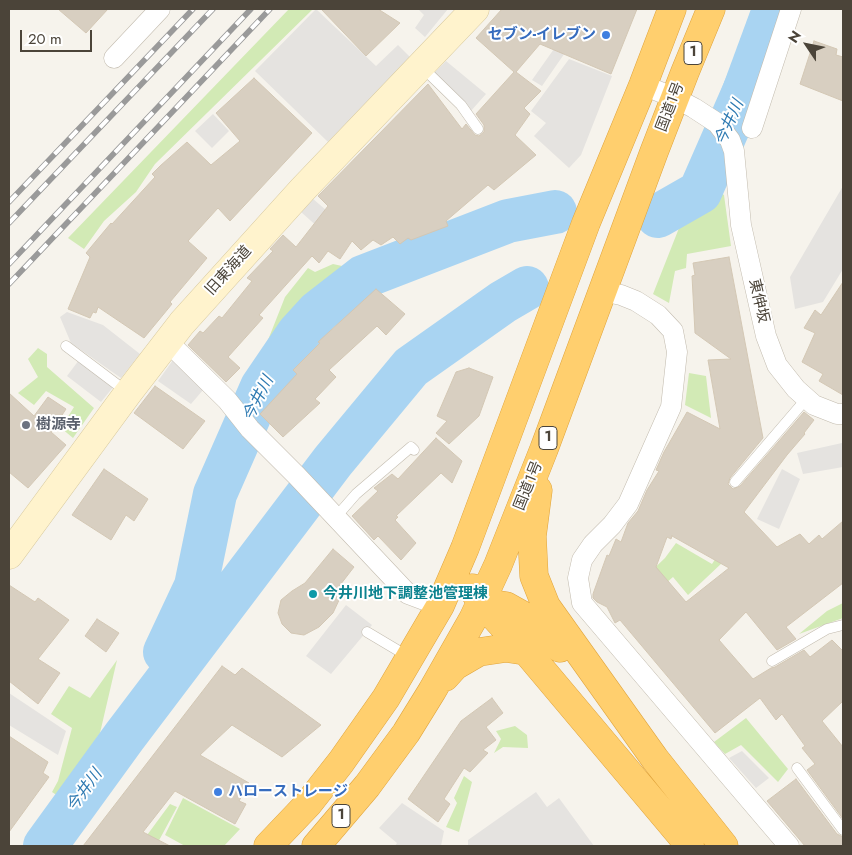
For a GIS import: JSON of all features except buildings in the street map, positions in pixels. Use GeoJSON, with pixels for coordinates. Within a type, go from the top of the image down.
{"type":"FeatureCollection","features":[{"type":"Feature","properties":{"kind":"highway","name":"1"},"geometry":{"type":"LineString","coordinates":[[268,846],[308,804],[341,762],[386,698],[440,606],[465,548],[586,222],[643,85],[672,9]]}},
{"type":"Feature","properties":{"kind":"highway","name":"国道1号"},"geometry":{"type":"LineString","coordinates":[[316,846],[366,786],[406,733],[473,619],[498,564],[544,449],[639,193],[685,103],[711,9]]}},
{"type":"Feature","properties":{"kind":"highway"},"geometry":{"type":"LineString","coordinates":[[544,449],[532,536],[534,576],[546,606],[655,759]]}},
{"type":"Feature","properties":{"kind":"highway"},"geometry":{"type":"LineString","coordinates":[[465,548],[468,573],[474,592],[481,602],[526,651],[690,846]]}},
{"type":"Feature","properties":{"kind":"highway"},"geometry":{"type":"LineString","coordinates":[[412,655],[439,625],[481,602],[506,606],[540,625],[655,759],[724,846]]}},
{"type":"Feature","properties":{"kind":"highway"},"geometry":{"type":"LineString","coordinates":[[432,691],[455,666],[479,652],[506,648],[526,651]]}},
{"type":"Feature","properties":{"kind":"street"},"geometry":{"type":"LineString","coordinates":[[114,58],[160,9]]}},
{"type":"Feature","properties":{"kind":"street","name":"旧東海道"},"geometry":{"type":"LineString","coordinates":[[9,555],[182,323],[303,189],[475,9]]}},
{"type":"Feature","properties":{"kind":"street"},"geometry":{"type":"LineString","coordinates":[[752,128],[791,9]]}},
{"type":"Feature","properties":{"kind":"street"},"geometry":{"type":"LineString","coordinates":[[643,85],[685,103]]}},
{"type":"Feature","properties":{"kind":"street","name":"東伸坂"},"geometry":{"type":"LineString","coordinates":[[685,103],[717,123],[730,140],[734,151],[741,225],[766,336],[777,365],[796,388],[814,405],[837,414],[843,414]]}},
{"type":"Feature","properties":{"kind":"street"},"geometry":{"type":"LineString","coordinates":[[605,281],[621,295],[636,301],[658,315],[673,331],[677,352],[671,407],[632,496],[612,526],[593,544],[582,560],[578,578],[582,603],[789,846]]}},
{"type":"Feature","properties":{"kind":"street"},"geometry":{"type":"LineString","coordinates":[[168,342],[227,400],[250,429],[408,594],[440,606]]}},
{"type":"Feature","properties":{"kind":"lane"},"geometry":{"type":"LineString","coordinates":[[421,66],[461,105],[478,129]]}},
{"type":"Feature","properties":{"kind":"lane"},"geometry":{"type":"LineString","coordinates":[[66,346],[128,393]]}},
{"type":"Feature","properties":{"kind":"lane"},"geometry":{"type":"LineString","coordinates":[[735,482],[807,398]]}},
{"type":"Feature","properties":{"kind":"lane"},"geometry":{"type":"LineString","coordinates":[[330,511],[356,494],[411,447],[414,450]]}},
{"type":"Feature","properties":{"kind":"lane"},"geometry":{"type":"LineString","coordinates":[[772,661],[827,629],[843,625]]}},
{"type":"Feature","properties":{"kind":"lane"},"geometry":{"type":"LineString","coordinates":[[367,632],[412,655]]}},
{"type":"Feature","properties":{"kind":"lane"},"geometry":{"type":"LineString","coordinates":[[797,768],[843,830]]}},
{"type":"Feature","properties":{"kind":"green space"},"geometry":{"type":"Polygon","coordinates":[[[289,9],[313,9],[155,164],[136,192],[104,221],[84,249],[68,238],[289,9]]]}},
{"type":"Feature","properties":{"kind":"green space"},"geometry":{"type":"Polygon","coordinates":[[[716,189],[724,195],[731,246],[687,254],[686,268],[675,271],[669,303],[653,294],[681,223],[696,213],[716,189]]]}},
{"type":"Feature","properties":{"kind":"green space"},"geometry":{"type":"Polygon","coordinates":[[[333,264],[360,270],[372,282],[358,297],[366,305],[361,312],[349,304],[287,364],[269,389],[257,368],[285,297],[308,268],[315,272],[333,264]]]}},
{"type":"Feature","properties":{"kind":"green space"},"geometry":{"type":"Polygon","coordinates":[[[38,348],[47,354],[47,367],[94,408],[73,438],[61,428],[74,407],[46,391],[34,405],[18,393],[38,377],[28,359],[38,348]]]}},
{"type":"Feature","properties":{"kind":"green space"},"geometry":{"type":"Polygon","coordinates":[[[689,373],[706,376],[711,418],[685,405],[689,373]]]}},
{"type":"Feature","properties":{"kind":"green space"},"geometry":{"type":"Polygon","coordinates":[[[731,535],[740,546],[688,595],[673,577],[652,595],[642,580],[665,558],[676,543],[712,564],[731,535]]]}},
{"type":"Feature","properties":{"kind":"green space"},"geometry":{"type":"Polygon","coordinates":[[[843,603],[843,618],[799,634],[827,611],[843,603]]]}},
{"type":"Feature","properties":{"kind":"green space"},"geometry":{"type":"Polygon","coordinates":[[[117,660],[100,733],[58,796],[52,792],[58,781],[72,728],[51,714],[69,686],[90,698],[117,660]]]}},
{"type":"Feature","properties":{"kind":"green space"},"geometry":{"type":"Polygon","coordinates":[[[746,718],[788,769],[778,782],[741,745],[725,754],[714,742],[746,718]]]}},
{"type":"Feature","properties":{"kind":"green space"},"geometry":{"type":"Polygon","coordinates":[[[515,726],[527,735],[528,748],[503,747],[494,753],[501,739],[496,731],[515,726]]]}},
{"type":"Feature","properties":{"kind":"green space"},"geometry":{"type":"Polygon","coordinates":[[[464,776],[472,782],[459,832],[446,827],[457,803],[454,798],[464,776]]]}},
{"type":"Feature","properties":{"kind":"green space"},"geometry":{"type":"Polygon","coordinates":[[[183,798],[240,829],[224,846],[185,846],[165,835],[183,798]]]}},
{"type":"Feature","properties":{"kind":"green space"},"geometry":{"type":"Polygon","coordinates":[[[170,804],[177,807],[156,846],[139,846],[170,804]]]}},
{"type":"Feature","properties":{"kind":"shaded area"},"geometry":{"type":"Polygon","coordinates":[[[316,9],[376,66],[398,45],[411,58],[328,142],[255,71],[316,9]]]}},
{"type":"Feature","properties":{"kind":"shaded area"},"geometry":{"type":"Polygon","coordinates":[[[418,9],[448,9],[425,37],[415,28],[424,15],[418,9]]]}},
{"type":"Feature","properties":{"kind":"shaded area"},"geometry":{"type":"Polygon","coordinates":[[[557,9],[574,9],[587,21],[542,86],[532,80],[573,22],[557,9]]]}},
{"type":"Feature","properties":{"kind":"shaded area"},"geometry":{"type":"Polygon","coordinates":[[[569,59],[612,76],[581,155],[569,168],[534,136],[546,123],[531,111],[569,59]]]}},
{"type":"Feature","properties":{"kind":"shaded area"},"geometry":{"type":"Polygon","coordinates":[[[446,61],[486,94],[470,112],[434,73],[446,61]]]}},
{"type":"Feature","properties":{"kind":"shaded area"},"geometry":{"type":"Polygon","coordinates":[[[213,114],[229,131],[212,148],[195,131],[213,114]]]}},
{"type":"Feature","properties":{"kind":"shaded area"},"geometry":{"type":"Polygon","coordinates":[[[843,186],[843,269],[823,302],[795,309],[790,277],[843,186]]]}},
{"type":"Feature","properties":{"kind":"shaded area"},"geometry":{"type":"Polygon","coordinates":[[[312,198],[341,223],[329,237],[301,212],[312,198]]]}},
{"type":"Feature","properties":{"kind":"shaded area"},"geometry":{"type":"Polygon","coordinates":[[[67,312],[103,325],[140,354],[121,378],[71,343],[60,317],[67,312]]]}},
{"type":"Feature","properties":{"kind":"shaded area"},"geometry":{"type":"Polygon","coordinates":[[[79,360],[114,386],[101,402],[67,376],[79,360]]]}},
{"type":"Feature","properties":{"kind":"shaded area"},"geometry":{"type":"Polygon","coordinates":[[[173,360],[203,390],[191,404],[158,381],[173,360]]]}},
{"type":"Feature","properties":{"kind":"shaded area"},"geometry":{"type":"Polygon","coordinates":[[[842,443],[843,467],[803,474],[797,453],[842,443]]]}},
{"type":"Feature","properties":{"kind":"shaded area"},"geometry":{"type":"Polygon","coordinates":[[[782,469],[800,479],[779,529],[757,519],[782,469]]]}},
{"type":"Feature","properties":{"kind":"shaded area"},"geometry":{"type":"Polygon","coordinates":[[[346,605],[372,625],[331,674],[306,656],[346,605]]]}},
{"type":"Feature","properties":{"kind":"shaded area"},"geometry":{"type":"Polygon","coordinates":[[[9,693],[66,731],[58,755],[9,725],[9,693]]]}},
{"type":"Feature","properties":{"kind":"shaded area"},"geometry":{"type":"Polygon","coordinates":[[[742,751],[769,778],[756,788],[729,758],[742,751]]]}},
{"type":"Feature","properties":{"kind":"shaded area"},"geometry":{"type":"Polygon","coordinates":[[[536,792],[547,807],[559,798],[594,846],[468,846],[468,840],[536,792]]]}},
{"type":"Feature","properties":{"kind":"shaded area"},"geometry":{"type":"Polygon","coordinates":[[[402,803],[444,831],[441,846],[395,846],[397,843],[379,828],[402,803]]]}},
{"type":"Feature","properties":{"kind":"water"},"geometry":{"type":"Polygon","coordinates":[[[751,9],[782,9],[744,120],[719,96],[751,9]]]}},
{"type":"Feature","properties":{"kind":"waterway","name":"今井川"},"geometry":{"type":"LineString","coordinates":[[658,216],[700,192],[749,80],[775,9]]}},
{"type":"Feature","properties":{"kind":"waterway","name":"今井川"},"geometry":{"type":"LineString","coordinates":[[165,652],[196,586],[215,494],[262,387],[298,334],[318,312],[363,277],[508,221],[555,212]]}},
{"type":"Feature","properties":{"kind":"waterway","name":"今井川"},"geometry":{"type":"LineString","coordinates":[[45,846],[124,737],[333,461],[411,367],[503,302],[527,288]]}},
{"type":"Feature","properties":{"kind":"railway"},"geometry":{"type":"LineString","coordinates":[[9,202],[193,9]]}},
{"type":"Feature","properties":{"kind":"railway"},"geometry":{"type":"LineString","coordinates":[[9,223],[213,9]]}},
{"type":"Feature","properties":{"kind":"railway"},"geometry":{"type":"LineString","coordinates":[[9,264],[251,9]]}},
{"type":"Feature","properties":{"kind":"railway"},"geometry":{"type":"LineString","coordinates":[[9,284],[270,9]]}},
{"type":"Feature","properties":{"kind":"place","name":"セブン-イレブン"},"geometry":{"type":"Point","coordinates":[606,35]}},
{"type":"Feature","properties":{"kind":"place","name":"樹源寺"},"geometry":{"type":"Point","coordinates":[26,425]}},
{"type":"Feature","properties":{"kind":"place","name":"今井川地下調整池管理棟"},"geometry":{"type":"Point","coordinates":[313,594]}},
{"type":"Feature","properties":{"kind":"place","name":"ハローストレージ"},"geometry":{"type":"Point","coordinates":[218,792]}}]}
